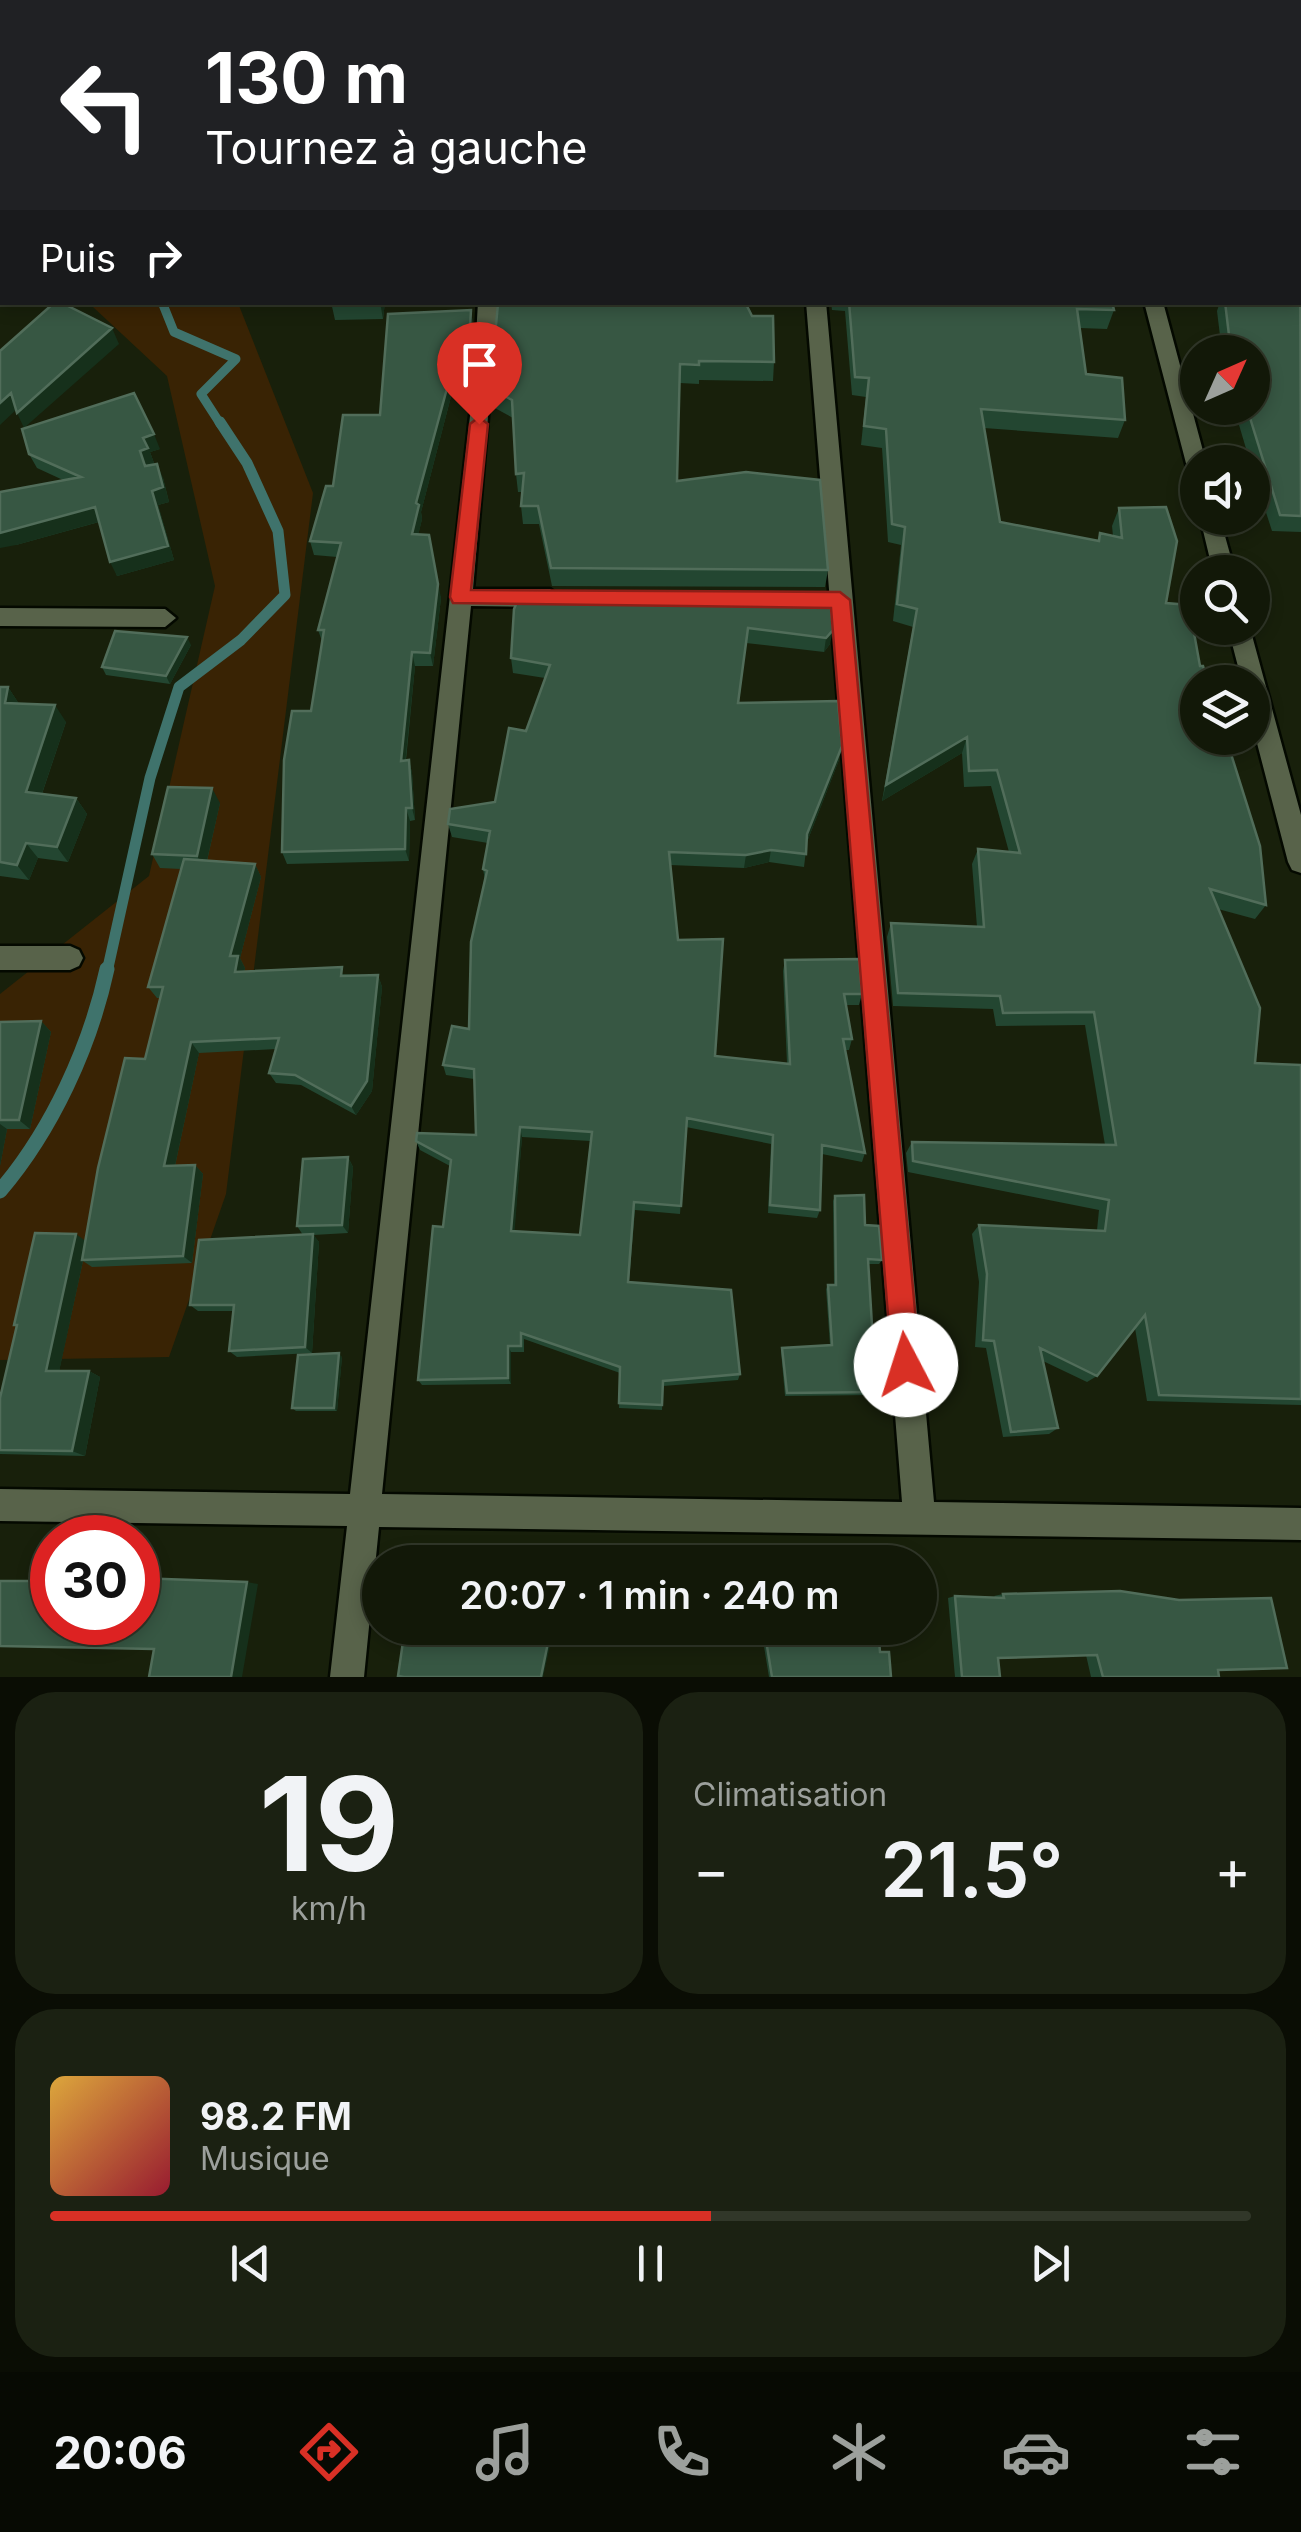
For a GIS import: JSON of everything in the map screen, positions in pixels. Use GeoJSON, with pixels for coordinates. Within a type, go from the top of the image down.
{"type":"FeatureCollection","features":[{"type":"Feature","properties":{"kind":"street"},"geometry":{"type":"LineString","coordinates":[[347,1677],[488,305]]}},
{"type":"Feature","properties":{"kind":"street"},"geometry":{"type":"LineString","coordinates":[[816,305],[831,600],[919,1518]]}},
{"type":"Feature","properties":{"kind":"street"},"geometry":{"type":"LineString","coordinates":[[1154,305],[1191,445]]}},
{"type":"Feature","properties":{"kind":"street"},"geometry":{"type":"LineString","coordinates":[[460,597],[574,598]]}},
{"type":"Feature","properties":{"kind":"street"},"geometry":{"type":"LineString","coordinates":[[0,618],[165,618]]}},
{"type":"Feature","properties":{"kind":"street"},"geometry":{"type":"LineString","coordinates":[[1244,645],[1301,862]]}},
{"type":"Feature","properties":{"kind":"street"},"geometry":{"type":"LineString","coordinates":[[0,958],[70,958]]}},
{"type":"Feature","properties":{"kind":"street"},"geometry":{"type":"LineString","coordinates":[[0,1505],[1301,1524]]}},
{"type":"Feature","properties":{"kind":"shaded area"},"geometry":{"type":"Polygon","coordinates":[[[239,305],[313,493],[226,1194],[169,1357],[0,1360],[0,994],[149,876],[215,586],[167,376],[93,307],[239,305]]]}},
{"type":"Feature","properties":{"kind":"building"},"geometry":{"type":"Polygon","coordinates":[[[52,305],[66,305],[112,328],[17,413],[11,393],[0,403],[0,351],[52,305]]]}},
{"type":"Feature","properties":{"kind":"building"},"geometry":{"type":"Polygon","coordinates":[[[498,305],[746,305],[752,316],[773,316],[774,362],[680,364],[677,481],[746,472],[820,480],[828,570],[551,568],[538,506],[521,506],[524,473],[516,474],[512,400],[490,388],[498,305]]]}},
{"type":"Feature","properties":{"kind":"building"},"geometry":{"type":"Polygon","coordinates":[[[849,305],[1113,305],[1114,310],[1077,309],[1086,374],[1122,378],[1125,420],[981,409],[1000,522],[1099,541],[1100,533],[1122,538],[1119,508],[1166,507],[1177,541],[1166,603],[1180,604],[1180,645],[1196,645],[1200,665],[1180,665],[1180,755],[1231,755],[1260,846],[1266,905],[1210,889],[1260,1008],[1255,1063],[1301,1065],[1301,1399],[1159,1395],[1145,1315],[1097,1376],[1040,1348],[1058,1428],[1011,1432],[994,1341],[983,1340],[987,1274],[979,1225],[1105,1231],[1109,1200],[913,1161],[912,1142],[1116,1145],[1094,1012],[1003,1013],[1000,996],[898,993],[891,923],[984,927],[978,849],[1020,853],[997,770],[969,771],[967,737],[886,785],[917,609],[897,604],[905,527],[892,524],[886,429],[864,426],[869,378],[855,377],[849,305]]]}},
{"type":"Feature","properties":{"kind":"building"},"geometry":{"type":"Polygon","coordinates":[[[1225,305],[1300,305],[1301,516],[1280,515],[1270,483],[1270,445],[1258,445],[1252,425],[1270,425],[1270,335],[1229,335],[1225,305]]]}},
{"type":"Feature","properties":{"kind":"building"},"geometry":{"type":"Polygon","coordinates":[[[471,310],[467,378],[452,370],[416,503],[419,505],[412,534],[429,535],[438,584],[430,653],[412,652],[401,761],[409,760],[412,808],[406,808],[405,849],[282,852],[284,760],[292,711],[311,711],[324,630],[318,630],[341,543],[310,541],[326,486],[333,486],[343,415],[380,415],[388,314],[471,310]]]}},
{"type":"Feature","properties":{"kind":"building"},"geometry":{"type":"Polygon","coordinates":[[[134,393],[154,434],[143,438],[148,448],[140,451],[145,466],[157,464],[163,487],[152,491],[168,546],[110,562],[95,507],[0,533],[0,492],[81,477],[29,454],[22,429],[134,393]]]}},
{"type":"Feature","properties":{"kind":"building"},"geometry":{"type":"Polygon","coordinates":[[[520,595],[830,598],[833,630],[826,638],[748,628],[738,703],[838,701],[842,746],[807,834],[806,854],[771,850],[746,855],[669,852],[678,940],[723,939],[715,1056],[790,1064],[785,960],[859,959],[862,994],[844,994],[852,1039],[843,1039],[865,1153],[822,1145],[820,1210],[770,1205],[773,1135],[687,1118],[681,1206],[634,1202],[628,1282],[731,1290],[740,1374],[663,1381],[662,1405],[619,1403],[620,1367],[521,1333],[521,1346],[508,1346],[508,1378],[418,1380],[433,1226],[443,1227],[451,1160],[416,1141],[417,1133],[476,1135],[474,1069],[443,1065],[452,1026],[469,1029],[471,942],[487,871],[483,869],[490,831],[448,824],[450,809],[495,802],[509,728],[526,731],[550,665],[511,658],[514,609],[520,595]],[[520,1127],[511,1231],[580,1235],[592,1132],[520,1127]]]}},
{"type":"Feature","properties":{"kind":"building"},"geometry":{"type":"Polygon","coordinates":[[[115,631],[187,637],[166,676],[102,667],[115,631]]]}},
{"type":"Feature","properties":{"kind":"building"},"geometry":{"type":"Polygon","coordinates":[[[0,687],[8,687],[5,703],[55,705],[26,792],[76,798],[57,847],[26,843],[17,865],[0,862],[0,687]]]}},
{"type":"Feature","properties":{"kind":"building"},"geometry":{"type":"Polygon","coordinates":[[[168,787],[212,788],[197,856],[152,854],[168,787]]]}},
{"type":"Feature","properties":{"kind":"building"},"geometry":{"type":"Polygon","coordinates":[[[184,859],[255,864],[230,956],[238,956],[235,972],[342,967],[341,976],[378,975],[367,1081],[351,1106],[295,1075],[269,1073],[279,1038],[191,1042],[164,1166],[195,1165],[183,1256],[82,1260],[98,1168],[125,1058],[145,1059],[163,987],[148,987],[184,859]]]}},
{"type":"Feature","properties":{"kind":"building"},"geometry":{"type":"Polygon","coordinates":[[[41,1021],[19,1120],[0,1120],[0,1022],[41,1021]]]}},
{"type":"Feature","properties":{"kind":"building"},"geometry":{"type":"Polygon","coordinates":[[[348,1157],[342,1225],[297,1226],[303,1159],[348,1157]]]}},
{"type":"Feature","properties":{"kind":"building"},"geometry":{"type":"Polygon","coordinates":[[[864,1195],[865,1225],[879,1226],[882,1260],[868,1259],[876,1392],[787,1393],[782,1348],[832,1345],[828,1285],[836,1285],[835,1196],[864,1195]]]}},
{"type":"Feature","properties":{"kind":"building"},"geometry":{"type":"Polygon","coordinates":[[[35,1233],[76,1234],[46,1371],[89,1371],[72,1451],[0,1450],[0,1398],[35,1233]]]}},
{"type":"Feature","properties":{"kind":"building"},"geometry":{"type":"Polygon","coordinates":[[[313,1234],[305,1347],[229,1351],[234,1305],[190,1305],[199,1240],[313,1234]]]}},
{"type":"Feature","properties":{"kind":"building"},"geometry":{"type":"Polygon","coordinates":[[[339,1353],[334,1408],[292,1408],[298,1355],[339,1353]]]}},
{"type":"Feature","properties":{"kind":"building"},"geometry":{"type":"Polygon","coordinates":[[[160,1579],[247,1582],[231,1677],[149,1677],[154,1649],[0,1646],[0,1581],[30,1581],[30,1645],[160,1645],[160,1579]]]}},
{"type":"Feature","properties":{"kind":"building"},"geometry":{"type":"Polygon","coordinates":[[[1120,1591],[1179,1600],[1271,1598],[1287,1668],[1218,1670],[1219,1677],[1103,1677],[1097,1655],[998,1658],[1000,1677],[962,1677],[955,1596],[1004,1598],[1003,1594],[1120,1591]]]}},
{"type":"Feature","properties":{"kind":"building"},"geometry":{"type":"Polygon","coordinates":[[[403,1645],[548,1645],[541,1677],[398,1676],[403,1645]]]}},
{"type":"Feature","properties":{"kind":"building"},"geometry":{"type":"Polygon","coordinates":[[[767,1645],[879,1645],[880,1652],[889,1652],[891,1677],[772,1677],[767,1645]]]}},
{"type":"Feature","properties":{"kind":"waterway"},"geometry":{"type":"LineString","coordinates":[[163,305],[174,332],[236,359],[201,394],[221,425]]}},
{"type":"Feature","properties":{"kind":"waterway"},"geometry":{"type":"LineString","coordinates":[[107,972],[150,778],[179,687],[241,640],[285,595],[278,531],[247,463],[220,422]]}},
{"type":"Feature","properties":{"kind":"waterway"},"geometry":{"type":"LineString","coordinates":[[0,1191],[36,1142],[67,1086],[90,1028],[107,969]]}},
{"type":"Feature","properties":{"kind":"route"},"geometry":{"type":"LineString","coordinates":[[479,424],[460,597],[840,600],[906,1365]]}}]}
